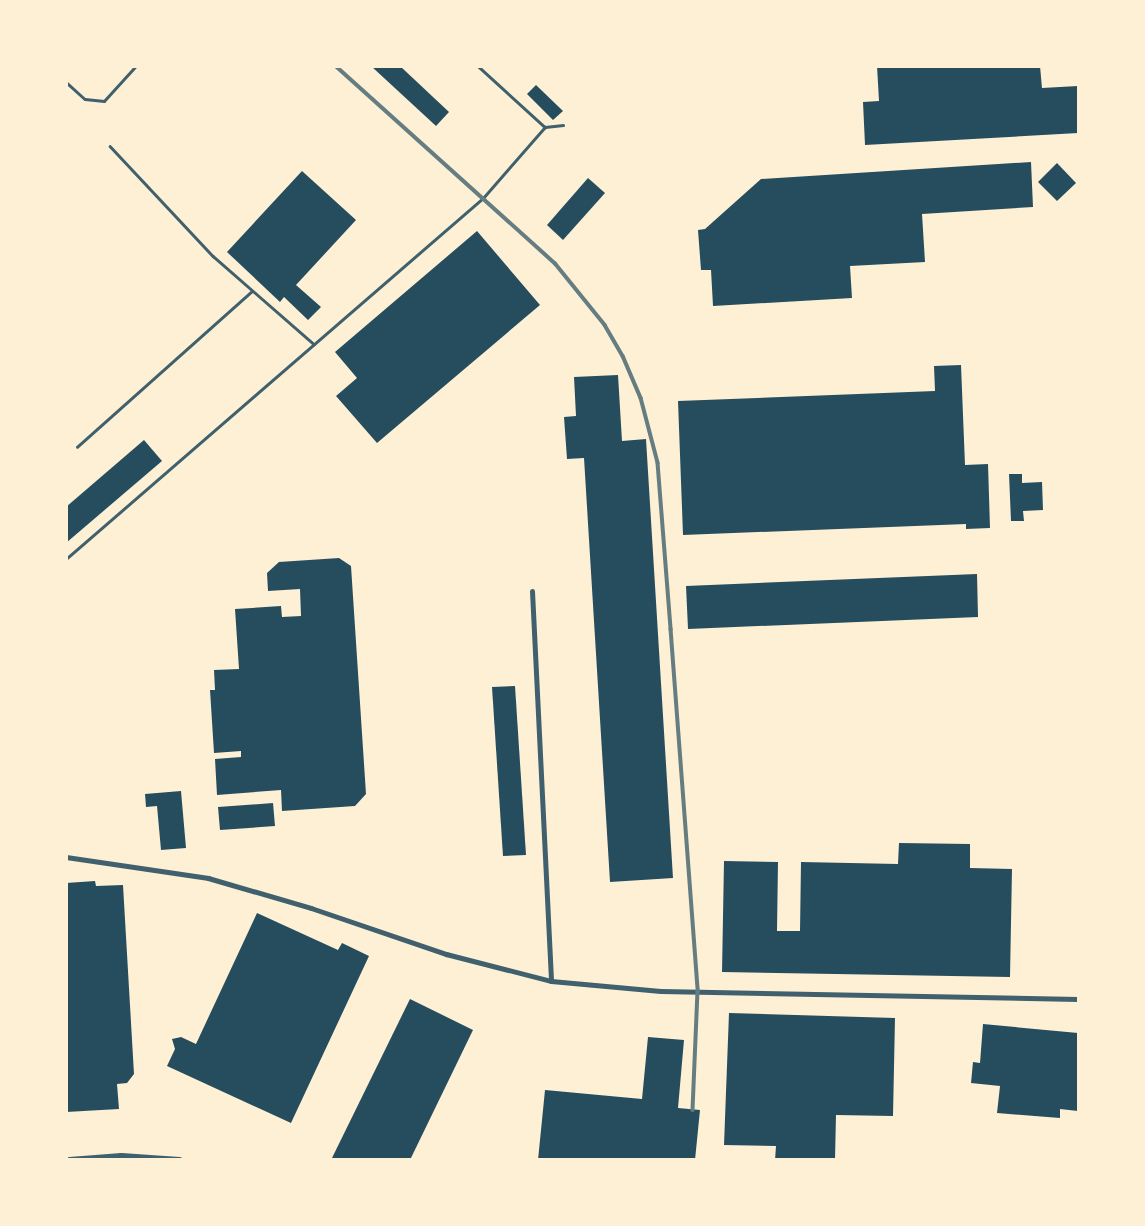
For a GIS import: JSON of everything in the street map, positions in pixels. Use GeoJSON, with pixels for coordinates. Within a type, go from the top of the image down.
{"type":"FeatureCollection","features":[{"type":"Feature","properties":{"kind":"street"},"geometry":{"type":"LineString","coordinates":[[532,591],[551,981]]}},
{"type":"Feature","properties":{"kind":"street"},"geometry":{"type":"LineString","coordinates":[[66,857],[208,878],[311,908],[446,954],[551,981],[661,990],[1079,999]]}},
{"type":"Feature","properties":{"kind":"street"},"geometry":{"type":"LineString","coordinates":[[69,1160],[158,1156],[179,1160]]}},
{"type":"Feature","properties":{"kind":"lane"},"geometry":{"type":"LineString","coordinates":[[66,82],[85,99],[104,101],[136,66]]}},
{"type":"Feature","properties":{"kind":"lane"},"geometry":{"type":"LineString","coordinates":[[478,66],[545,127]]}},
{"type":"Feature","properties":{"kind":"lane"},"geometry":{"type":"LineString","coordinates":[[66,559],[483,198],[545,127],[563,125]]}},
{"type":"Feature","properties":{"kind":"lane"},"geometry":{"type":"LineString","coordinates":[[110,146],[213,257],[314,344]]}},
{"type":"Feature","properties":{"kind":"lane"},"geometry":{"type":"LineString","coordinates":[[77,447],[252,291]]}},
{"type":"Feature","properties":{"kind":"building"},"geometry":{"type":"Polygon","coordinates":[[[371,66],[400,66],[449,112],[436,126],[371,66]]]}},
{"type":"Feature","properties":{"kind":"building"},"geometry":{"type":"Polygon","coordinates":[[[877,66],[1040,66],[1042,88],[1078,86],[1078,133],[865,145],[863,102],[879,101],[877,66]]]}},
{"type":"Feature","properties":{"kind":"building"},"geometry":{"type":"Polygon","coordinates":[[[536,85],[563,111],[553,120],[527,94],[536,85]]]}},
{"type":"Feature","properties":{"kind":"building"},"geometry":{"type":"Polygon","coordinates":[[[1031,162],[1033,207],[922,214],[925,262],[850,266],[852,298],[713,306],[711,270],[701,270],[698,230],[705,229],[761,179],[1031,162]]]}},
{"type":"Feature","properties":{"kind":"building"},"geometry":{"type":"Polygon","coordinates":[[[1057,163],[1076,183],[1057,201],[1038,182],[1057,163]]]}},
{"type":"Feature","properties":{"kind":"building"},"geometry":{"type":"Polygon","coordinates":[[[302,171],[356,220],[296,285],[321,307],[308,320],[284,297],[280,302],[227,252],[302,171]]]}},
{"type":"Feature","properties":{"kind":"building"},"geometry":{"type":"Polygon","coordinates":[[[588,178],[605,193],[563,240],[547,225],[588,178]]]}},
{"type":"Feature","properties":{"kind":"building"},"geometry":{"type":"Polygon","coordinates":[[[477,231],[540,305],[377,443],[336,396],[357,378],[335,352],[477,231]]]}},
{"type":"Feature","properties":{"kind":"building"},"geometry":{"type":"Polygon","coordinates":[[[961,365],[965,465],[988,464],[990,528],[966,529],[966,524],[683,535],[678,401],[935,391],[934,366],[961,365]]]}},
{"type":"Feature","properties":{"kind":"building"},"geometry":{"type":"Polygon","coordinates":[[[618,375],[622,441],[646,439],[673,878],[610,882],[584,458],[567,459],[564,417],[576,416],[574,377],[618,375]]]}},
{"type":"Feature","properties":{"kind":"building"},"geometry":{"type":"Polygon","coordinates":[[[144,440],[162,461],[66,543],[66,507],[144,440]]]}},
{"type":"Feature","properties":{"kind":"building"},"geometry":{"type":"Polygon","coordinates":[[[1009,474],[1022,474],[1022,483],[1042,482],[1043,510],[1023,511],[1024,521],[1011,521],[1009,474]]]}},
{"type":"Feature","properties":{"kind":"building"},"geometry":{"type":"Polygon","coordinates":[[[339,558],[351,566],[366,794],[355,806],[282,811],[281,790],[217,795],[215,759],[241,757],[241,751],[214,753],[210,690],[215,690],[214,670],[239,669],[235,609],[281,606],[282,617],[301,616],[300,589],[268,591],[267,573],[279,562],[339,558]]]}},
{"type":"Feature","properties":{"kind":"building"},"geometry":{"type":"Polygon","coordinates":[[[977,574],[978,617],[688,629],[686,586],[977,574]]]}},
{"type":"Feature","properties":{"kind":"building"},"geometry":{"type":"Polygon","coordinates":[[[515,686],[526,855],[503,856],[492,687],[515,686]]]}},
{"type":"Feature","properties":{"kind":"building"},"geometry":{"type":"Polygon","coordinates":[[[181,791],[186,848],[161,850],[157,806],[146,807],[145,794],[181,791]]]}},
{"type":"Feature","properties":{"kind":"building"},"geometry":{"type":"Polygon","coordinates":[[[273,803],[275,826],[220,830],[218,807],[273,803]]]}},
{"type":"Feature","properties":{"kind":"building"},"geometry":{"type":"Polygon","coordinates":[[[899,843],[970,844],[970,868],[1012,869],[1010,977],[722,972],[724,861],[778,862],[777,931],[800,931],[801,862],[898,864],[899,843]]]}},
{"type":"Feature","properties":{"kind":"building"},"geometry":{"type":"Polygon","coordinates":[[[95,881],[96,886],[123,885],[134,1074],[127,1083],[117,1084],[119,1109],[66,1112],[66,883],[95,881]]]}},
{"type":"Feature","properties":{"kind":"building"},"geometry":{"type":"Polygon","coordinates":[[[257,913],[338,950],[342,943],[369,956],[291,1123],[167,1066],[175,1049],[172,1039],[181,1037],[196,1044],[257,913]]]}},
{"type":"Feature","properties":{"kind":"building"},"geometry":{"type":"Polygon","coordinates":[[[410,999],[473,1030],[410,1160],[336,1160],[332,1158],[410,999]]]}},
{"type":"Feature","properties":{"kind":"building"},"geometry":{"type":"Polygon","coordinates":[[[729,1013],[895,1018],[893,1116],[836,1115],[835,1160],[775,1160],[776,1146],[724,1145],[729,1013]]]}},
{"type":"Feature","properties":{"kind":"building"},"geometry":{"type":"Polygon","coordinates":[[[983,1024],[1078,1033],[1078,1111],[1060,1109],[1060,1118],[997,1113],[1000,1086],[971,1083],[973,1062],[980,1063],[983,1024]]]}},
{"type":"Feature","properties":{"kind":"building"},"geometry":{"type":"Polygon","coordinates":[[[648,1037],[684,1040],[678,1108],[700,1110],[695,1160],[538,1160],[545,1090],[642,1099],[648,1037]]]}},
{"type":"Feature","properties":{"kind":"railway"},"geometry":{"type":"LineString","coordinates":[[336,66],[555,263],[605,325],[623,356],[641,398],[658,463],[698,991],[693,1110]]}}]}
